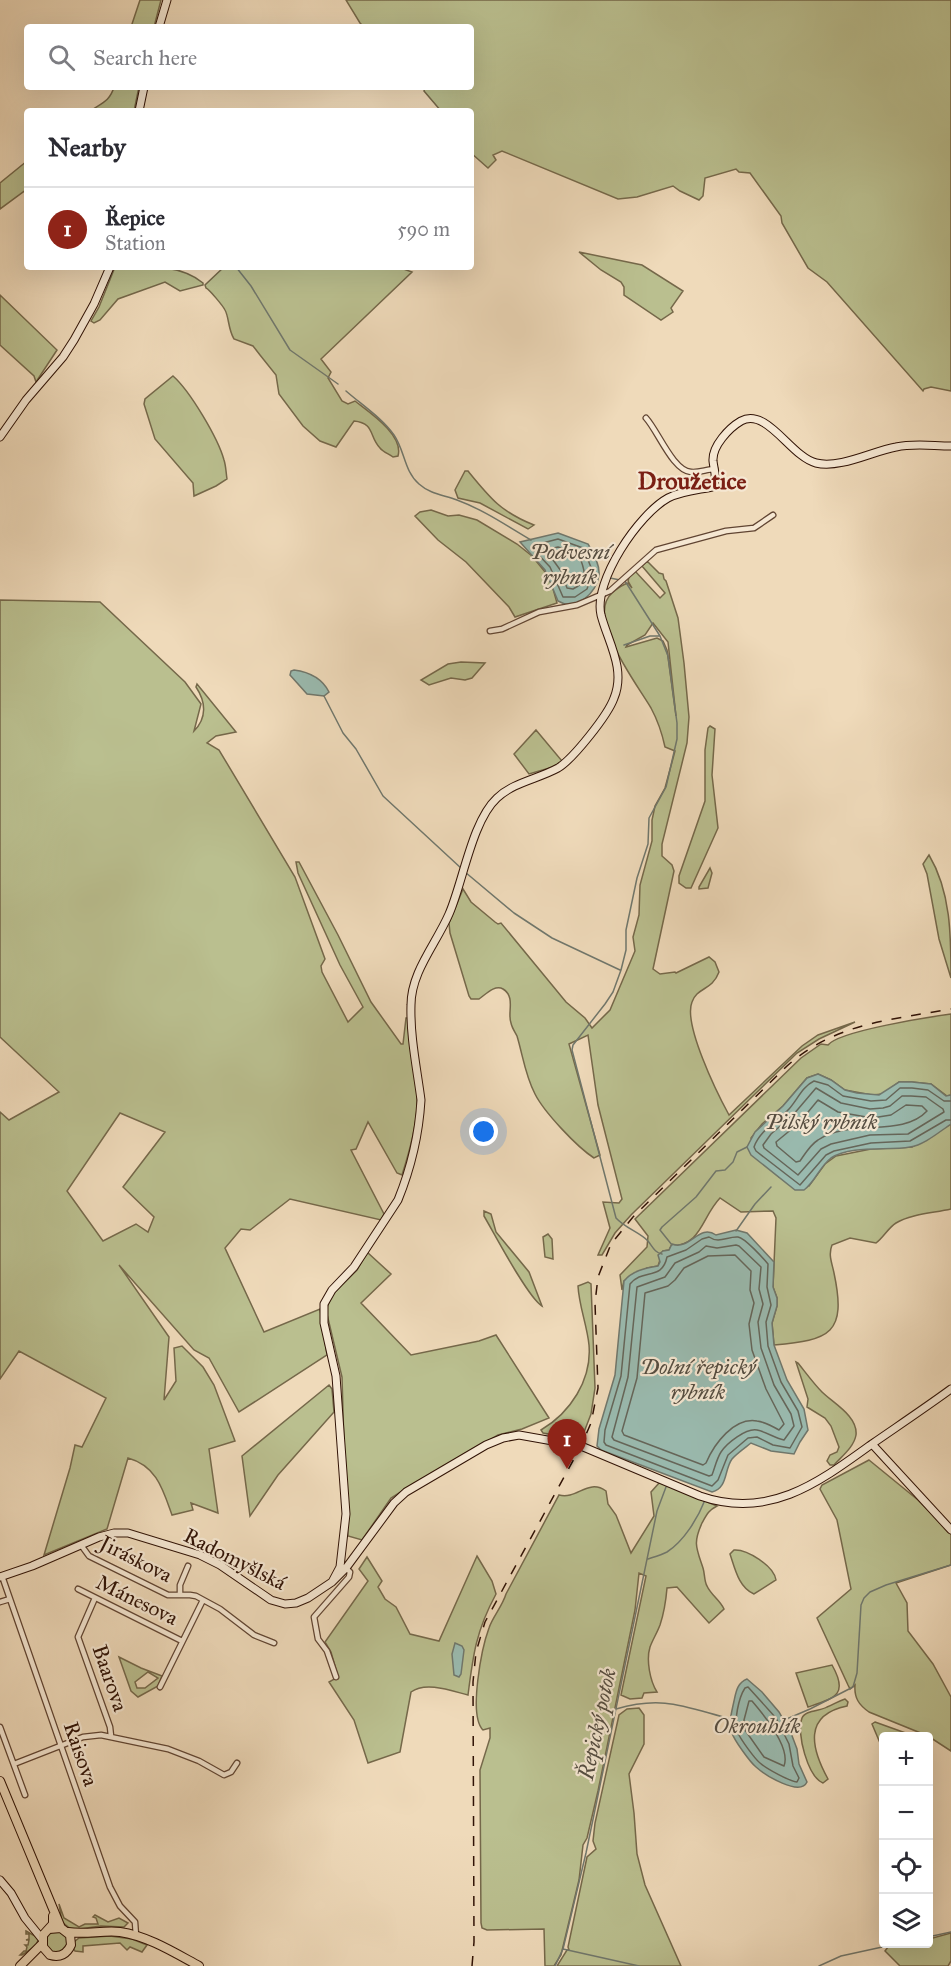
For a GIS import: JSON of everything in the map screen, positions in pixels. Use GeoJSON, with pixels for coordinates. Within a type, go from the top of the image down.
{"type":"FeatureCollection","features":[{"type":"Feature","properties":{"kind":"main road"},"geometry":{"type":"LineString","coordinates":[[0,1781],[51,1905],[71,1942]]}},
{"type":"Feature","properties":{"kind":"main road"},"geometry":{"type":"LineString","coordinates":[[20,1966],[45,1936],[53,1922],[51,1905]]}},
{"type":"Feature","properties":{"kind":"main road"},"geometry":{"type":"LineString","coordinates":[[45,1936],[64,1930],[127,1934],[136,1936],[199,1966]]}},
{"type":"Feature","properties":{"kind":"main road"},"geometry":{"type":"LineString","coordinates":[[27,1959],[46,1952],[60,1956],[68,1951],[71,1942],[77,1937],[92,1932]]}},
{"type":"Feature","properties":{"kind":"main road"},"geometry":{"type":"LineString","coordinates":[[45,1936],[46,1952]]}},
{"type":"Feature","properties":{"kind":"street"},"geometry":{"type":"LineString","coordinates":[[160,24],[167,0]]}},
{"type":"Feature","properties":{"kind":"street"},"geometry":{"type":"LineString","coordinates":[[140,108],[143,90]]}},
{"type":"Feature","properties":{"kind":"street"},"geometry":{"type":"LineString","coordinates":[[0,437],[26,400],[63,357],[94,304],[109,270]]}},
{"type":"Feature","properties":{"kind":"street"},"geometry":{"type":"LineString","coordinates":[[646,418],[675,463],[684,471],[715,469]]}},
{"type":"Feature","properties":{"kind":"street"},"geometry":{"type":"LineString","coordinates":[[336,1677],[327,1651],[318,1639],[314,1617],[349,1577],[350,1572],[343,1567],[346,1514],[336,1376],[324,1323],[324,1304],[332,1290],[354,1267],[398,1200],[403,1188],[416,1145],[421,1100],[411,1005],[414,983],[450,912],[481,821],[492,803],[506,790],[557,768],[570,759],[603,716],[614,698],[618,677],[614,652],[600,614],[600,596],[611,564],[639,524],[666,499],[678,494],[712,487],[715,482],[713,459],[721,441],[739,422],[747,418],[761,420],[794,450],[815,463],[840,462],[906,445],[951,446]]}},
{"type":"Feature","properties":{"kind":"street"},"geometry":{"type":"LineString","coordinates":[[490,631],[502,629],[539,612],[577,605],[600,596],[610,591],[656,550],[726,531],[754,528],[773,515]]}},
{"type":"Feature","properties":{"kind":"street"},"geometry":{"type":"LineString","coordinates":[[951,1389],[872,1444],[951,1530]]}},
{"type":"Feature","properties":{"kind":"street","name":"Radomyšlská"},"geometry":{"type":"LineString","coordinates":[[1,1576],[26,1568],[99,1537],[120,1533],[154,1539],[200,1555],[220,1565],[271,1600],[285,1604],[302,1601],[332,1582],[399,1497],[495,1440],[519,1435],[573,1444],[700,1496],[718,1502],[744,1504],[759,1503],[808,1488],[839,1469],[872,1444]]}},
{"type":"Feature","properties":{"kind":"street","name":"Jiráskova"},"geometry":{"type":"LineString","coordinates":[[81,1545],[89,1556],[168,1595],[190,1594],[203,1600],[220,1609],[254,1635],[274,1643]]}},
{"type":"Feature","properties":{"kind":"street","name":"Jiráskova"},"geometry":{"type":"LineString","coordinates":[[180,1595],[180,1585],[188,1566]]}},
{"type":"Feature","properties":{"kind":"street","name":"Raisova"},"geometry":{"type":"LineString","coordinates":[[1,1576],[110,1887],[136,1926],[136,1936]]}},
{"type":"Feature","properties":{"kind":"street","name":"Mánesova"},"geometry":{"type":"LineString","coordinates":[[78,1589],[182,1641]]}},
{"type":"Feature","properties":{"kind":"street","name":"Baarova"},"geometry":{"type":"LineString","coordinates":[[95,1598],[78,1637],[110,1726],[111,1736]]}},
{"type":"Feature","properties":{"kind":"street"},"geometry":{"type":"LineString","coordinates":[[0,1602],[10,1599]]}},
{"type":"Feature","properties":{"kind":"street"},"geometry":{"type":"LineString","coordinates":[[160,1687],[203,1600]]}},
{"type":"Feature","properties":{"kind":"street"},"geometry":{"type":"LineString","coordinates":[[0,1727],[26,1795]]}},
{"type":"Feature","properties":{"kind":"street"},"geometry":{"type":"LineString","coordinates":[[14,1764],[89,1736],[111,1736],[168,1749],[224,1774],[231,1772],[237,1763]]}},
{"type":"Feature","properties":{"kind":"street"},"geometry":{"type":"LineString","coordinates":[[0,1880],[11,1893],[29,1923],[45,1936]]}},
{"type":"Feature","properties":{"kind":"street"},"geometry":{"type":"LineString","coordinates":[[127,1934],[132,1920]]}},
{"type":"Feature","properties":{"kind":"green space"},"geometry":{"type":"Polygon","coordinates":[[[140,0],[161,0],[155,24],[132,24],[140,0]]]}},
{"type":"Feature","properties":{"kind":"green space"},"geometry":{"type":"Polygon","coordinates":[[[346,0],[951,0],[951,391],[931,387],[923,391],[827,282],[808,268],[782,223],[781,216],[750,173],[739,172],[736,169],[705,178],[703,196],[699,200],[673,186],[637,197],[618,199],[502,151],[493,155],[496,160],[488,168],[474,156],[474,108],[438,108],[424,91],[474,90],[474,24],[360,23],[346,0]]]}},
{"type":"Feature","properties":{"kind":"green space"},"geometry":{"type":"Polygon","coordinates":[[[113,90],[138,90],[135,108],[95,108],[108,99],[113,90]]]}},
{"type":"Feature","properties":{"kind":"green space"},"geometry":{"type":"Polygon","coordinates":[[[24,163],[24,191],[0,209],[0,183],[24,163]]]}},
{"type":"Feature","properties":{"kind":"green space"},"geometry":{"type":"Polygon","coordinates":[[[579,252],[642,265],[683,291],[671,308],[673,312],[661,320],[624,295],[621,282],[601,270],[579,252]]]}},
{"type":"Feature","properties":{"kind":"green space"},"geometry":{"type":"Polygon","coordinates":[[[114,270],[176,270],[203,283],[203,285],[180,291],[165,282],[118,299],[100,320],[94,323],[91,321],[114,270]]]}},
{"type":"Feature","properties":{"kind":"green space"},"geometry":{"type":"Polygon","coordinates":[[[221,270],[406,270],[412,272],[321,359],[331,372],[328,378],[342,401],[348,404],[355,401],[384,425],[396,440],[398,456],[393,457],[381,449],[369,428],[361,422],[354,421],[336,447],[320,441],[303,426],[279,394],[276,375],[253,346],[234,339],[225,310],[205,285],[221,270]]]}},
{"type":"Feature","properties":{"kind":"green space"},"geometry":{"type":"Polygon","coordinates":[[[0,295],[57,350],[36,382],[34,376],[0,345],[0,295]]]}},
{"type":"Feature","properties":{"kind":"green space"},"geometry":{"type":"Polygon","coordinates":[[[173,376],[203,415],[221,451],[225,465],[227,479],[194,496],[193,483],[155,439],[144,404],[145,399],[173,376]]]}},
{"type":"Feature","properties":{"kind":"green space"},"geometry":{"type":"Polygon","coordinates":[[[465,471],[468,471],[490,497],[504,509],[534,525],[528,529],[480,503],[458,498],[455,490],[465,471]]]}},
{"type":"Feature","properties":{"kind":"green space"},"geometry":{"type":"Polygon","coordinates":[[[431,510],[448,516],[459,515],[477,520],[517,544],[532,556],[550,578],[557,603],[515,617],[509,607],[466,562],[438,540],[415,516],[420,512],[431,510]]]}},
{"type":"Feature","properties":{"kind":"green space"},"geometry":{"type":"Polygon","coordinates":[[[647,561],[663,574],[678,618],[689,717],[687,743],[662,844],[662,856],[672,865],[674,871],[653,969],[660,974],[676,973],[709,957],[715,962],[719,972],[716,978],[713,983],[694,997],[692,1002],[692,1026],[703,1058],[729,1115],[802,1046],[818,1035],[855,1022],[819,1039],[797,1053],[631,1215],[615,1233],[602,1255],[598,1255],[610,1228],[603,1202],[619,1203],[622,1199],[598,1105],[588,1035],[569,1044],[600,1155],[594,1158],[562,1129],[535,1094],[526,1073],[517,1036],[511,1025],[510,1001],[507,992],[497,988],[479,999],[471,999],[469,996],[449,923],[463,889],[471,902],[495,922],[501,923],[566,1002],[585,1018],[592,1028],[610,1010],[635,951],[633,937],[639,915],[640,885],[652,841],[652,820],[655,806],[665,788],[675,751],[665,747],[656,718],[616,650],[605,618],[605,604],[612,593],[628,583],[632,588],[628,581],[635,571],[660,598],[665,593],[642,566],[647,561]],[[653,623],[645,635],[626,647],[657,638],[663,641],[667,650],[676,716],[668,642],[653,623]]]}},
{"type":"Feature","properties":{"kind":"green space"},"geometry":{"type":"Polygon","coordinates":[[[0,600],[100,602],[185,682],[201,704],[194,731],[201,721],[204,710],[197,684],[236,732],[216,736],[207,743],[219,750],[295,877],[325,959],[321,966],[322,972],[348,1022],[363,1007],[340,965],[298,873],[296,862],[299,862],[371,1002],[401,1044],[403,1044],[406,1018],[409,1018],[416,1074],[417,1107],[414,1132],[402,1175],[397,1173],[368,1122],[356,1149],[351,1150],[384,1214],[381,1220],[290,1199],[250,1230],[241,1229],[225,1248],[264,1332],[320,1309],[327,1355],[239,1412],[209,1358],[194,1350],[119,1265],[169,1337],[164,1400],[176,1381],[174,1348],[182,1346],[203,1367],[214,1385],[235,1441],[209,1449],[218,1513],[191,1503],[193,1510],[172,1515],[158,1480],[146,1467],[128,1458],[107,1529],[44,1555],[75,1445],[82,1447],[106,1398],[19,1351],[0,1379],[0,1112],[9,1120],[59,1092],[0,1037],[0,600]],[[120,1113],[67,1191],[103,1241],[136,1224],[148,1232],[154,1217],[123,1187],[165,1132],[120,1113]]]}},
{"type":"Feature","properties":{"kind":"green space"},"geometry":{"type":"Polygon","coordinates":[[[485,663],[472,678],[465,680],[451,678],[429,685],[421,680],[448,664],[485,663]]]}},
{"type":"Feature","properties":{"kind":"green space"},"geometry":{"type":"Polygon","coordinates":[[[710,726],[715,729],[712,775],[718,828],[691,888],[686,888],[679,883],[679,876],[705,801],[705,750],[710,726]]]}},
{"type":"Feature","properties":{"kind":"green space"},"geometry":{"type":"Polygon","coordinates":[[[536,730],[562,761],[553,767],[529,774],[514,754],[536,730]]]}},
{"type":"Feature","properties":{"kind":"green space"},"geometry":{"type":"Polygon","coordinates":[[[929,855],[946,899],[950,930],[951,978],[939,939],[927,874],[923,864],[929,855]]]}},
{"type":"Feature","properties":{"kind":"green space"},"geometry":{"type":"Polygon","coordinates":[[[710,868],[712,873],[708,888],[699,889],[699,887],[710,868]]]}},
{"type":"Feature","properties":{"kind":"green space"},"geometry":{"type":"Polygon","coordinates":[[[951,1014],[951,1095],[947,1096],[931,1084],[899,1082],[883,1094],[872,1095],[845,1090],[818,1074],[807,1078],[751,1138],[768,1167],[779,1177],[809,1186],[825,1164],[836,1156],[871,1149],[912,1147],[951,1124],[951,1209],[902,1220],[893,1225],[876,1243],[850,1238],[832,1245],[830,1256],[838,1309],[830,1330],[809,1340],[774,1345],[772,1323],[777,1306],[773,1287],[776,1218],[773,1211],[741,1212],[720,1198],[695,1236],[689,1241],[663,1251],[658,1266],[647,1268],[624,1281],[622,1290],[620,1275],[647,1247],[648,1236],[635,1219],[801,1058],[821,1044],[828,1045],[866,1030],[951,1014]]]}},
{"type":"Feature","properties":{"kind":"green space"},"geometry":{"type":"Polygon","coordinates":[[[484,1211],[491,1214],[496,1232],[529,1272],[542,1306],[528,1291],[511,1264],[484,1216],[484,1211]]]}},
{"type":"Feature","properties":{"kind":"green space"},"geometry":{"type":"Polygon","coordinates":[[[548,1234],[552,1239],[553,1259],[545,1257],[543,1237],[548,1234]]]}},
{"type":"Feature","properties":{"kind":"green space"},"geometry":{"type":"Polygon","coordinates":[[[367,1252],[391,1274],[361,1303],[411,1355],[479,1341],[496,1335],[549,1418],[522,1429],[498,1435],[391,1498],[362,1540],[348,1536],[342,1377],[326,1310],[332,1295],[357,1270],[367,1252]]]}},
{"type":"Feature","properties":{"kind":"green space"},"geometry":{"type":"Polygon","coordinates":[[[588,1282],[591,1284],[595,1388],[591,1414],[581,1440],[543,1433],[541,1430],[552,1423],[570,1405],[587,1371],[589,1345],[578,1286],[588,1282]]]}},
{"type":"Feature","properties":{"kind":"green space"},"geometry":{"type":"Polygon","coordinates":[[[796,1362],[822,1392],[844,1410],[856,1428],[853,1443],[834,1465],[830,1465],[827,1461],[839,1447],[831,1426],[825,1418],[807,1407],[808,1399],[796,1362]]]}},
{"type":"Feature","properties":{"kind":"green space"},"geometry":{"type":"Polygon","coordinates":[[[329,1385],[332,1389],[334,1412],[278,1475],[250,1516],[242,1456],[329,1385]]]}},
{"type":"Feature","properties":{"kind":"green space"},"geometry":{"type":"Polygon","coordinates":[[[869,1460],[918,1500],[951,1533],[951,1565],[896,1583],[907,1603],[908,1631],[933,1664],[951,1697],[951,1751],[933,1739],[933,1732],[918,1732],[869,1712],[858,1701],[855,1685],[850,1689],[817,1618],[851,1589],[837,1520],[820,1489],[822,1485],[869,1460]]]}},
{"type":"Feature","properties":{"kind":"green space"},"geometry":{"type":"Polygon","coordinates":[[[660,1482],[717,1506],[708,1513],[702,1523],[696,1545],[706,1584],[724,1609],[709,1623],[677,1587],[667,1588],[665,1606],[648,1658],[652,1682],[657,1692],[644,1693],[642,1698],[630,1699],[621,1695],[646,1576],[639,1573],[635,1610],[598,1791],[587,1838],[583,1845],[579,1880],[561,1955],[554,1966],[545,1966],[544,1929],[487,1930],[482,1928],[481,1923],[480,1770],[490,1738],[490,1728],[483,1730],[479,1722],[476,1696],[486,1637],[506,1594],[559,1495],[571,1495],[594,1487],[606,1491],[608,1504],[616,1515],[631,1553],[654,1516],[651,1492],[660,1482]]]}},
{"type":"Feature","properties":{"kind":"green space"},"geometry":{"type":"Polygon","coordinates":[[[734,1550],[746,1552],[759,1559],[770,1569],[776,1580],[754,1594],[749,1591],[741,1583],[736,1572],[730,1554],[734,1550]]]}},
{"type":"Feature","properties":{"kind":"green space"},"geometry":{"type":"Polygon","coordinates":[[[477,1556],[492,1581],[496,1594],[476,1643],[468,1695],[431,1687],[411,1692],[400,1752],[368,1763],[354,1720],[329,1682],[338,1677],[331,1652],[325,1642],[368,1581],[359,1569],[367,1557],[382,1581],[378,1587],[385,1599],[396,1607],[410,1634],[439,1641],[477,1556]]]}},
{"type":"Feature","properties":{"kind":"green space"},"geometry":{"type":"Polygon","coordinates":[[[119,1657],[162,1676],[158,1686],[138,1697],[131,1691],[119,1657]],[[148,1672],[135,1682],[137,1688],[145,1688],[158,1678],[148,1672]]]}},
{"type":"Feature","properties":{"kind":"green space"},"geometry":{"type":"Polygon","coordinates":[[[832,1665],[837,1675],[839,1689],[832,1698],[808,1707],[796,1673],[832,1665]]]}},
{"type":"Feature","properties":{"kind":"green space"},"geometry":{"type":"Polygon","coordinates":[[[845,1699],[848,1702],[847,1706],[833,1710],[817,1725],[815,1745],[828,1779],[823,1783],[808,1764],[802,1744],[802,1718],[806,1713],[845,1699]]]}},
{"type":"Feature","properties":{"kind":"green space"},"geometry":{"type":"Polygon","coordinates":[[[639,1708],[644,1715],[644,1744],[629,1774],[637,1854],[645,1885],[681,1966],[557,1966],[569,1950],[587,1857],[596,1849],[593,1841],[595,1823],[619,1715],[627,1709],[639,1708]]]}},
{"type":"Feature","properties":{"kind":"green space"},"geometry":{"type":"Polygon","coordinates":[[[875,1722],[903,1732],[879,1732],[879,1741],[872,1724],[875,1722]]]}},
{"type":"Feature","properties":{"kind":"green space"},"geometry":{"type":"Polygon","coordinates":[[[59,1904],[64,1918],[79,1927],[85,1924],[98,1924],[96,1918],[93,1917],[95,1915],[108,1922],[119,1918],[128,1923],[124,1927],[101,1926],[72,1930],[62,1922],[59,1904]]]}},
{"type":"Feature","properties":{"kind":"green space"},"geometry":{"type":"Polygon","coordinates":[[[26,1931],[38,1940],[36,1946],[20,1955],[26,1951],[25,1945],[28,1945],[29,1940],[26,1940],[29,1939],[29,1934],[26,1934],[26,1931]]]}},
{"type":"Feature","properties":{"kind":"green space"},"geometry":{"type":"Polygon","coordinates":[[[57,1931],[65,1934],[68,1942],[65,1950],[57,1953],[49,1950],[46,1942],[49,1934],[57,1931]]]}},
{"type":"Feature","properties":{"kind":"green space"},"geometry":{"type":"Polygon","coordinates":[[[951,1933],[951,1961],[948,1966],[900,1966],[885,1951],[887,1948],[933,1948],[933,1938],[951,1933]]]}},
{"type":"Feature","properties":{"kind":"green space"},"geometry":{"type":"Polygon","coordinates":[[[110,1936],[132,1939],[147,1945],[142,1952],[130,1947],[127,1950],[120,1943],[83,1946],[83,1952],[75,1951],[72,1947],[79,1938],[110,1936]]]}},
{"type":"Feature","properties":{"kind":"water","name":"Podvesní rybník"},"geometry":{"type":"Polygon","coordinates":[[[558,533],[588,544],[598,567],[597,582],[590,594],[572,604],[558,601],[545,570],[520,542],[558,533]]]}},
{"type":"Feature","properties":{"kind":"water"},"geometry":{"type":"Polygon","coordinates":[[[294,670],[314,677],[323,683],[329,692],[324,696],[307,694],[290,675],[294,670]]]}},
{"type":"Feature","properties":{"kind":"water","name":"Pilský rybník"},"geometry":{"type":"Polygon","coordinates":[[[818,1074],[845,1090],[879,1095],[899,1082],[931,1084],[946,1096],[951,1095],[951,1124],[915,1146],[849,1151],[839,1154],[827,1161],[804,1190],[795,1190],[751,1155],[747,1147],[755,1132],[783,1106],[807,1078],[818,1074]]]}},
{"type":"Feature","properties":{"kind":"water","name":"Dolní řepický rybník"},"geometry":{"type":"Polygon","coordinates":[[[736,1230],[747,1233],[774,1262],[773,1287],[777,1306],[772,1323],[774,1345],[787,1380],[804,1409],[808,1430],[794,1454],[771,1451],[751,1443],[732,1459],[721,1487],[712,1492],[601,1450],[597,1446],[599,1429],[615,1375],[624,1281],[635,1272],[658,1266],[660,1262],[658,1255],[669,1250],[672,1244],[684,1244],[704,1232],[716,1235],[736,1230]]]}},
{"type":"Feature","properties":{"kind":"water"},"geometry":{"type":"Polygon","coordinates":[[[455,1643],[462,1646],[464,1650],[459,1677],[454,1675],[452,1654],[455,1643]]]}},
{"type":"Feature","properties":{"kind":"water","name":"Okrouhlík"},"geometry":{"type":"Polygon","coordinates":[[[747,1679],[779,1712],[791,1733],[797,1749],[799,1764],[807,1782],[803,1786],[790,1786],[760,1771],[746,1756],[733,1736],[730,1721],[735,1694],[739,1685],[747,1679]]]}},
{"type":"Feature","properties":{"kind":"waterway"},"geometry":{"type":"LineString","coordinates":[[238,270],[251,286],[290,350],[338,384]]}},
{"type":"Feature","properties":{"kind":"waterway"},"geometry":{"type":"LineString","coordinates":[[346,391],[378,417],[394,435],[410,473],[419,484],[432,492],[477,508],[531,540]]}},
{"type":"Feature","properties":{"kind":"waterway"},"geometry":{"type":"LineString","coordinates":[[610,578],[620,580]]}},
{"type":"Feature","properties":{"kind":"waterway"},"geometry":{"type":"LineString","coordinates":[[625,581],[660,636],[668,656],[677,739],[666,787],[649,818],[648,844],[637,878],[626,930],[626,950],[621,970],[613,992],[573,1045],[572,1050],[616,1218],[648,1241],[655,1251],[662,1254]]}},
{"type":"Feature","properties":{"kind":"waterway"},"geometry":{"type":"LineString","coordinates":[[624,645],[650,636],[660,636]]}},
{"type":"Feature","properties":{"kind":"waterway"},"geometry":{"type":"LineString","coordinates":[[324,696],[343,733],[356,749],[383,796],[462,869]]}},
{"type":"Feature","properties":{"kind":"waterway"},"geometry":{"type":"LineString","coordinates":[[465,872],[514,913],[552,938],[620,970]]}},
{"type":"Feature","properties":{"kind":"waterway"},"geometry":{"type":"LineString","coordinates":[[672,1245],[660,1230],[662,1227],[696,1197],[716,1171],[725,1170],[733,1162],[737,1152],[747,1147]]}},
{"type":"Feature","properties":{"kind":"waterway","name":"Řepický potok"},"geometry":{"type":"LineString","coordinates":[[736,1231],[755,1204],[771,1187]]}},
{"type":"Feature","properties":{"kind":"waterway","name":"Řepický potok"},"geometry":{"type":"LineString","coordinates":[[555,1966],[563,1949],[586,1853],[657,1511],[666,1487]]}},
{"type":"Feature","properties":{"kind":"waterway"},"geometry":{"type":"LineString","coordinates":[[648,1559],[667,1552],[679,1542],[705,1500]]}},
{"type":"Feature","properties":{"kind":"waterway"},"geometry":{"type":"LineString","coordinates":[[782,1721],[853,1687],[857,1673],[861,1605],[870,1592],[951,1565]]}},
{"type":"Feature","properties":{"kind":"waterway"},"geometry":{"type":"LineString","coordinates":[[616,1709],[647,1703],[674,1704],[731,1719]]}},
{"type":"Feature","properties":{"kind":"waterway"},"geometry":{"type":"LineString","coordinates":[[933,1936],[951,1932]]}},
{"type":"Feature","properties":{"kind":"waterway"},"geometry":{"type":"LineString","coordinates":[[819,1966],[841,1956],[879,1948]]}},
{"type":"Feature","properties":{"kind":"waterway"},"geometry":{"type":"LineString","coordinates":[[563,1949],[639,1966]]}},
{"type":"Feature","properties":{"kind":"railway"},"geometry":{"type":"LineString","coordinates":[[472,1966],[474,1942],[473,1682],[476,1652],[485,1622],[581,1446],[591,1423],[598,1388],[595,1303],[598,1277],[611,1244],[633,1217],[787,1066],[805,1052],[824,1040],[864,1026],[951,1009]]}},
{"type":"Feature","properties":{"kind":"place","name":"Řepice"},"geometry":{"type":"Point","coordinates":[567,1469]}},
{"type":"Feature","properties":{"kind":"district","name":"Droužetice"},"geometry":{"type":"Point","coordinates":[692,481]}}]}
